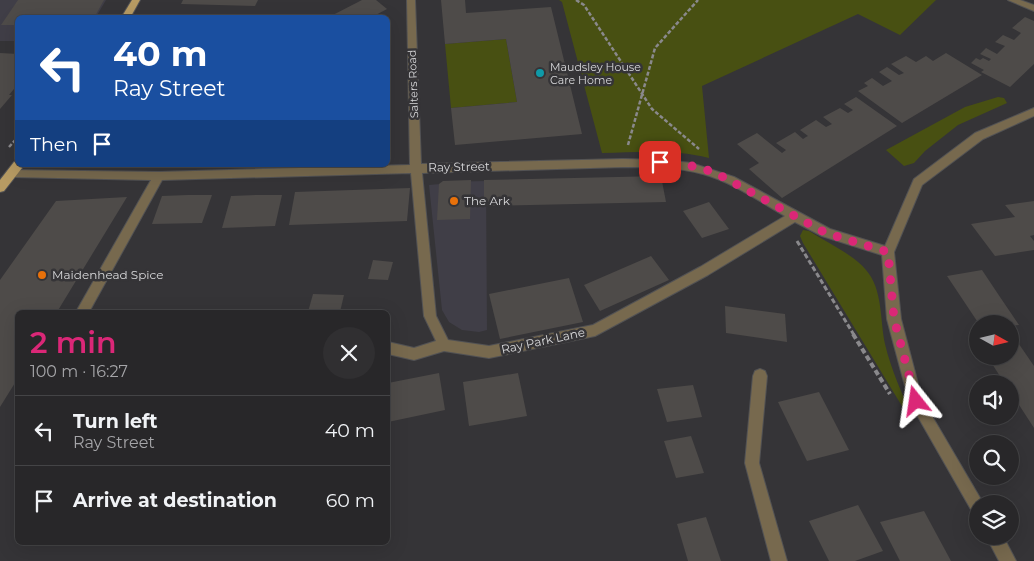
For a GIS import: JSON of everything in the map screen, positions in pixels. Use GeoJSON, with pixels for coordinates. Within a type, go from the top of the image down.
{"type":"FeatureCollection","features":[{"type":"Feature","properties":{"kind":"main road"},"geometry":{"type":"LineString","coordinates":[[127,15],[136,0]]}},
{"type":"Feature","properties":{"kind":"main road"},"geometry":{"type":"LineString","coordinates":[[0,188],[15,169]]}},
{"type":"Feature","properties":{"kind":"street","name":"Salters Road"},"geometry":{"type":"LineString","coordinates":[[411,0],[416,168]]}},
{"type":"Feature","properties":{"kind":"street"},"geometry":{"type":"LineString","coordinates":[[1012,0],[1034,8]]}},
{"type":"Feature","properties":{"kind":"street"},"geometry":{"type":"LineString","coordinates":[[970,495],[916,401],[894,319],[888,252],[918,182],[979,136],[1034,112]]}},
{"type":"Feature","properties":{"kind":"street","name":"Ray Street"},"geometry":{"type":"LineString","coordinates":[[15,169],[159,176],[660,162],[688,165],[714,172],[793,217],[826,233],[888,252]]}},
{"type":"Feature","properties":{"kind":"street"},"geometry":{"type":"LineString","coordinates":[[390,348],[414,354],[444,345],[430,316],[416,168]]}},
{"type":"Feature","properties":{"kind":"street"},"geometry":{"type":"LineString","coordinates":[[83,310],[159,176]]}},
{"type":"Feature","properties":{"kind":"street","name":"Ray Park Lane"},"geometry":{"type":"LineString","coordinates":[[444,345],[489,352],[595,330],[704,271],[793,217]]}},
{"type":"Feature","properties":{"kind":"street"},"geometry":{"type":"LineString","coordinates":[[760,376],[752,463],[780,561]]}},
{"type":"Feature","properties":{"kind":"street"},"geometry":{"type":"LineString","coordinates":[[999,545],[1008,561]]}},
{"type":"Feature","properties":{"kind":"path"},"geometry":{"type":"LineString","coordinates":[[576,0],[584,5],[652,109],[694,143],[714,172]]}},
{"type":"Feature","properties":{"kind":"path"},"geometry":{"type":"LineString","coordinates":[[623,163],[655,48],[698,0]]}},
{"type":"Feature","properties":{"kind":"path"},"geometry":{"type":"LineString","coordinates":[[793,217],[792,233],[893,398]]}},
{"type":"Feature","properties":{"kind":"shaded area"},"geometry":{"type":"Polygon","coordinates":[[[0,0],[106,0],[97,15],[15,15],[15,41],[0,41],[0,0]]]}},
{"type":"Feature","properties":{"kind":"shaded area"},"geometry":{"type":"Polygon","coordinates":[[[486,181],[487,330],[479,332],[462,330],[449,322],[442,310],[429,185],[444,182],[486,181]]]}},
{"type":"Feature","properties":{"kind":"green space"},"geometry":{"type":"Polygon","coordinates":[[[559,0],[936,0],[900,35],[858,14],[702,86],[709,158],[669,152],[602,153],[562,2],[559,0]]]}},
{"type":"Feature","properties":{"kind":"green space"},"geometry":{"type":"Polygon","coordinates":[[[506,39],[517,102],[451,108],[445,44],[506,39]]]}},
{"type":"Feature","properties":{"kind":"green space"},"geometry":{"type":"Polygon","coordinates":[[[998,97],[1004,98],[1007,103],[958,125],[925,151],[914,163],[904,166],[886,150],[965,107],[998,97]]]}},
{"type":"Feature","properties":{"kind":"green space"},"geometry":{"type":"Polygon","coordinates":[[[803,230],[809,231],[847,254],[861,264],[871,278],[878,296],[885,344],[897,382],[913,420],[908,416],[803,243],[800,236],[803,230]]]}},
{"type":"Feature","properties":{"kind":"building"},"geometry":{"type":"Polygon","coordinates":[[[18,0],[104,0],[96,15],[15,15],[15,25],[1,25],[18,0]]]}},
{"type":"Feature","properties":{"kind":"building"},"geometry":{"type":"Polygon","coordinates":[[[183,0],[258,0],[255,6],[181,4],[183,0]]]}},
{"type":"Feature","properties":{"kind":"building"},"geometry":{"type":"Polygon","coordinates":[[[362,0],[376,0],[387,9],[376,15],[333,15],[362,0]]]}},
{"type":"Feature","properties":{"kind":"building","name":"Maudsley House Care Home"},"geometry":{"type":"Polygon","coordinates":[[[441,0],[465,0],[466,13],[551,7],[582,134],[455,145],[451,108],[517,102],[506,39],[445,44],[441,0]]]}},
{"type":"Feature","properties":{"kind":"building"},"geometry":{"type":"Polygon","coordinates":[[[1025,17],[1034,21],[1034,64],[1010,87],[981,72],[984,70],[971,63],[976,58],[980,60],[983,58],[989,61],[991,59],[980,54],[986,48],[997,54],[1005,46],[995,42],[1003,35],[1014,40],[1021,33],[1012,28],[1025,17]]]}},
{"type":"Feature","properties":{"kind":"building"},"geometry":{"type":"Polygon","coordinates":[[[0,53],[15,54],[15,88],[9,95],[12,95],[0,109],[0,53]]]}},
{"type":"Feature","properties":{"kind":"building"},"geometry":{"type":"Polygon","coordinates":[[[946,53],[982,75],[902,123],[858,91],[868,86],[864,83],[872,78],[883,86],[892,81],[879,72],[887,67],[899,75],[904,73],[891,64],[906,56],[916,62],[926,56],[933,61],[946,53]]]}},
{"type":"Feature","properties":{"kind":"building"},"geometry":{"type":"Polygon","coordinates":[[[856,97],[897,126],[782,198],[749,169],[759,163],[737,144],[757,133],[782,153],[786,150],[776,143],[795,132],[803,139],[808,136],[800,130],[816,120],[826,127],[832,124],[823,117],[840,108],[848,113],[853,110],[844,104],[856,97]]]}},
{"type":"Feature","properties":{"kind":"building"},"geometry":{"type":"Polygon","coordinates":[[[661,176],[666,202],[484,206],[484,180],[661,176]]]}},
{"type":"Feature","properties":{"kind":"building","name":"The Ark"},"geometry":{"type":"Polygon","coordinates":[[[471,180],[470,219],[437,220],[439,184],[443,181],[471,180]]]}},
{"type":"Feature","properties":{"kind":"building"},"geometry":{"type":"Polygon","coordinates":[[[410,188],[407,221],[289,225],[295,192],[410,188]]]}},
{"type":"Feature","properties":{"kind":"building"},"geometry":{"type":"Polygon","coordinates":[[[212,195],[202,223],[152,224],[162,196],[212,195]]]}},
{"type":"Feature","properties":{"kind":"building"},"geometry":{"type":"Polygon","coordinates":[[[282,195],[275,226],[222,228],[231,196],[282,195]]]}},
{"type":"Feature","properties":{"kind":"building"},"geometry":{"type":"Polygon","coordinates":[[[127,197],[58,310],[15,310],[15,383],[0,407],[0,280],[56,201],[127,197]]]}},
{"type":"Feature","properties":{"kind":"building"},"geometry":{"type":"Polygon","coordinates":[[[1034,201],[1034,235],[1030,236],[1034,241],[1034,250],[995,256],[971,224],[1015,217],[1005,205],[1034,201]]]}},
{"type":"Feature","properties":{"kind":"building"},"geometry":{"type":"Polygon","coordinates":[[[709,202],[729,229],[702,238],[683,211],[709,202]]]}},
{"type":"Feature","properties":{"kind":"building"},"geometry":{"type":"Polygon","coordinates":[[[651,256],[669,280],[600,311],[584,285],[651,256]]]}},
{"type":"Feature","properties":{"kind":"building"},"geometry":{"type":"Polygon","coordinates":[[[373,260],[393,262],[388,280],[368,279],[373,260]]]}},
{"type":"Feature","properties":{"kind":"building"},"geometry":{"type":"Polygon","coordinates":[[[982,270],[1012,315],[973,315],[947,276],[982,270]]]}},
{"type":"Feature","properties":{"kind":"building"},"geometry":{"type":"Polygon","coordinates":[[[569,278],[583,322],[500,339],[489,294],[569,278]]]}},
{"type":"Feature","properties":{"kind":"building"},"geometry":{"type":"Polygon","coordinates":[[[313,294],[344,295],[340,310],[309,310],[313,294]]]}},
{"type":"Feature","properties":{"kind":"building"},"geometry":{"type":"Polygon","coordinates":[[[725,306],[785,314],[787,342],[726,333],[725,306]]]}},
{"type":"Feature","properties":{"kind":"building"},"geometry":{"type":"Polygon","coordinates":[[[1019,344],[1034,366],[1034,428],[1019,405],[1019,375],[999,375],[993,365],[1019,365],[1019,344]]]}},
{"type":"Feature","properties":{"kind":"building"},"geometry":{"type":"Polygon","coordinates":[[[439,373],[445,410],[390,422],[390,383],[439,373]]]}},
{"type":"Feature","properties":{"kind":"building"},"geometry":{"type":"Polygon","coordinates":[[[518,373],[527,416],[469,426],[463,382],[518,373]]]}},
{"type":"Feature","properties":{"kind":"building"},"geometry":{"type":"Polygon","coordinates":[[[693,385],[702,417],[667,422],[657,389],[693,385]]]}},
{"type":"Feature","properties":{"kind":"building"},"geometry":{"type":"Polygon","coordinates":[[[819,392],[849,450],[807,461],[778,402],[819,392]]]}},
{"type":"Feature","properties":{"kind":"building"},"geometry":{"type":"Polygon","coordinates":[[[691,436],[704,473],[676,478],[664,441],[691,436]]]}},
{"type":"Feature","properties":{"kind":"building"},"geometry":{"type":"Polygon","coordinates":[[[858,505],[883,551],[855,561],[829,561],[809,521],[858,505]]]}},
{"type":"Feature","properties":{"kind":"building"},"geometry":{"type":"Polygon","coordinates":[[[924,511],[951,561],[900,561],[880,522],[924,511]]]}},
{"type":"Feature","properties":{"kind":"building"},"geometry":{"type":"Polygon","coordinates":[[[706,517],[721,561],[688,561],[677,524],[706,517]]]}},
{"type":"Feature","properties":{"kind":"place","name":"Maudsley House Care Home"},"geometry":{"type":"Point","coordinates":[540,73]}},
{"type":"Feature","properties":{"kind":"place","name":"The Ark"},"geometry":{"type":"Point","coordinates":[454,201]}},
{"type":"Feature","properties":{"kind":"place","name":"Maidenhead Spice"},"geometry":{"type":"Point","coordinates":[42,275]}},
{"type":"Feature","properties":{"kind":"route"},"geometry":{"type":"LineString","coordinates":[[660,162],[688,165],[714,172],[793,217],[826,233],[888,252],[894,319],[916,401]]}}]}
